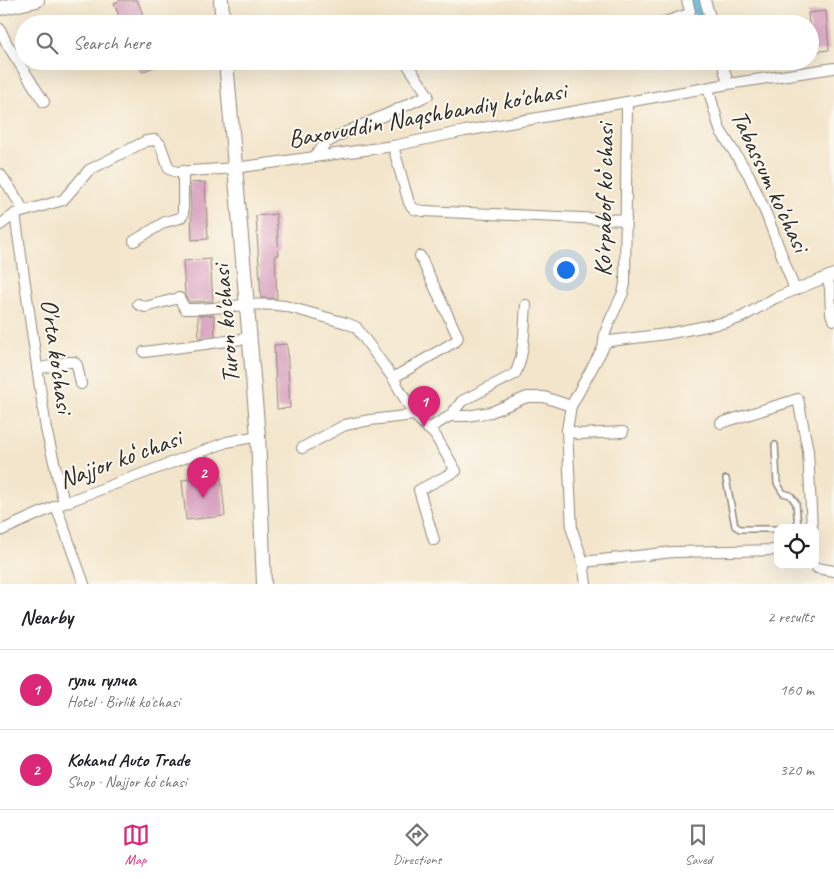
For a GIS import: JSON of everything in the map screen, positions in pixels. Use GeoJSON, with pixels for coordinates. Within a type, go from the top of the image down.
{"type":"FeatureCollection","features":[{"type":"Feature","properties":{"kind":"main road"},"geometry":{"type":"LineString","coordinates":[[4,5],[37,0]]}},
{"type":"Feature","properties":{"kind":"main road"},"geometry":{"type":"LineString","coordinates":[[221,0],[222,15]]}},
{"type":"Feature","properties":{"kind":"main road","name":"Turon ko'chasi"},"geometry":{"type":"LineString","coordinates":[[227,70],[258,436],[264,584]]}},
{"type":"Feature","properties":{"kind":"street"},"geometry":{"type":"LineString","coordinates":[[686,15],[690,11],[687,0]]}},
{"type":"Feature","properties":{"kind":"street"},"geometry":{"type":"LineString","coordinates":[[705,0],[709,15]]}},
{"type":"Feature","properties":{"kind":"street"},"geometry":{"type":"LineString","coordinates":[[0,29],[15,57]]}},
{"type":"Feature","properties":{"kind":"street","name":"Baxovuddin Naqshbandiy ko'chasi"},"geometry":{"type":"LineString","coordinates":[[183,171],[234,168],[393,146],[465,131],[728,84],[834,68]]}},
{"type":"Feature","properties":{"kind":"street"},"geometry":{"type":"LineString","coordinates":[[24,70],[44,102]]}},
{"type":"Feature","properties":{"kind":"street"},"geometry":{"type":"LineString","coordinates":[[314,157],[326,143],[344,133],[428,95],[411,70]]}},
{"type":"Feature","properties":{"kind":"street"},"geometry":{"type":"LineString","coordinates":[[724,70],[728,84]]}},
{"type":"Feature","properties":{"kind":"street","name":"Tabassum ko'chasi"},"geometry":{"type":"LineString","coordinates":[[708,88],[720,130],[749,175],[795,290]]}},
{"type":"Feature","properties":{"kind":"street","name":"Ko'rpabof koʻchasi"},"geometry":{"type":"LineString","coordinates":[[586,584],[583,562],[572,530],[567,430],[571,406],[603,348],[605,333],[623,293],[625,284],[627,102]]}},
{"type":"Feature","properties":{"kind":"street"},"geometry":{"type":"LineString","coordinates":[[0,225],[19,213],[63,200],[89,170],[146,141],[156,140],[160,144],[169,169],[177,172],[183,171],[183,215],[180,218],[165,222],[134,241]]}},
{"type":"Feature","properties":{"kind":"street"},"geometry":{"type":"LineString","coordinates":[[393,146],[408,203],[414,209],[422,211],[626,220]]}},
{"type":"Feature","properties":{"kind":"street"},"geometry":{"type":"LineString","coordinates":[[0,174],[12,192],[19,213]]}},
{"type":"Feature","properties":{"kind":"street","name":"O'rta ko'chasi"},"geometry":{"type":"LineString","coordinates":[[19,213],[46,429],[60,504],[84,584]]}},
{"type":"Feature","properties":{"kind":"street"},"geometry":{"type":"LineString","coordinates":[[393,378],[456,342],[458,339],[420,256]]}},
{"type":"Feature","properties":{"kind":"street"},"geometry":{"type":"LineString","coordinates":[[604,344],[610,341],[666,334],[727,322],[742,317],[775,298],[830,276],[831,314],[834,320]]}},
{"type":"Feature","properties":{"kind":"street"},"geometry":{"type":"LineString","coordinates":[[138,304],[145,307],[180,298],[185,309],[247,305],[285,306],[356,327],[393,378],[414,414],[435,435],[456,471],[419,490],[434,540]]}},
{"type":"Feature","properties":{"kind":"street"},"geometry":{"type":"LineString","coordinates":[[428,429],[450,416],[462,401],[515,374],[520,365],[526,306]]}},
{"type":"Feature","properties":{"kind":"street"},"geometry":{"type":"LineString","coordinates":[[144,352],[250,338]]}},
{"type":"Feature","properties":{"kind":"street"},"geometry":{"type":"LineString","coordinates":[[37,369],[74,362],[77,365],[81,384]]}},
{"type":"Feature","properties":{"kind":"street"},"geometry":{"type":"LineString","coordinates":[[450,416],[467,416],[491,412],[527,397],[544,397],[571,406]]}},
{"type":"Feature","properties":{"kind":"street"},"geometry":{"type":"LineString","coordinates":[[721,423],[798,399],[808,450],[812,524]]}},
{"type":"Feature","properties":{"kind":"street"},"geometry":{"type":"LineString","coordinates":[[302,448],[345,425],[414,414]]}},
{"type":"Feature","properties":{"kind":"street"},"geometry":{"type":"LineString","coordinates":[[567,430],[579,434],[623,432]]}},
{"type":"Feature","properties":{"kind":"street","name":"Najjor koʻchasi"},"geometry":{"type":"LineString","coordinates":[[0,531],[60,504],[227,442],[258,436]]}},
{"type":"Feature","properties":{"kind":"street"},"geometry":{"type":"LineString","coordinates":[[583,562],[673,552],[774,550]]}},
{"type":"Feature","properties":{"kind":"street"},"geometry":{"type":"LineString","coordinates":[[819,568],[834,571]]}},
{"type":"Feature","properties":{"kind":"lane"},"geometry":{"type":"LineString","coordinates":[[775,445],[778,483],[783,492],[790,495],[796,504],[798,524]]}},
{"type":"Feature","properties":{"kind":"lane"},"geometry":{"type":"LineString","coordinates":[[726,479],[735,526],[740,528],[774,528]]}},
{"type":"Feature","properties":{"kind":"building"},"geometry":{"type":"Polygon","coordinates":[[[121,0],[137,0],[143,15],[119,15],[114,3],[121,0]]]}},
{"type":"Feature","properties":{"kind":"building"},"geometry":{"type":"Polygon","coordinates":[[[826,11],[829,50],[819,51],[819,15],[808,15],[808,13],[826,11]]]}},
{"type":"Feature","properties":{"kind":"building"},"geometry":{"type":"Polygon","coordinates":[[[205,182],[208,239],[192,240],[190,183],[205,182]]]}},
{"type":"Feature","properties":{"kind":"building"},"geometry":{"type":"Polygon","coordinates":[[[276,214],[279,255],[275,255],[277,298],[261,298],[256,216],[276,214]]]}},
{"type":"Feature","properties":{"kind":"building"},"geometry":{"type":"Polygon","coordinates":[[[210,259],[213,301],[189,302],[185,295],[183,261],[210,259]]]}},
{"type":"Feature","properties":{"kind":"building"},"geometry":{"type":"Polygon","coordinates":[[[214,315],[215,336],[199,338],[198,316],[214,315]]]}},
{"type":"Feature","properties":{"kind":"building"},"geometry":{"type":"Polygon","coordinates":[[[287,344],[290,408],[277,409],[274,345],[287,344]]]}},
{"type":"Feature","properties":{"kind":"building"},"geometry":{"type":"Polygon","coordinates":[[[221,476],[225,516],[186,520],[182,480],[221,476]]]}},
{"type":"Feature","properties":{"kind":"waterway"},"geometry":{"type":"LineString","coordinates":[[694,0],[697,12]]}},
{"type":"Feature","properties":{"kind":"place","name":"гули гулча"},"geometry":{"type":"Point","coordinates":[424,427]}},
{"type":"Feature","properties":{"kind":"place","name":"Kokand Auto Trade"},"geometry":{"type":"Point","coordinates":[203,498]}}]}
